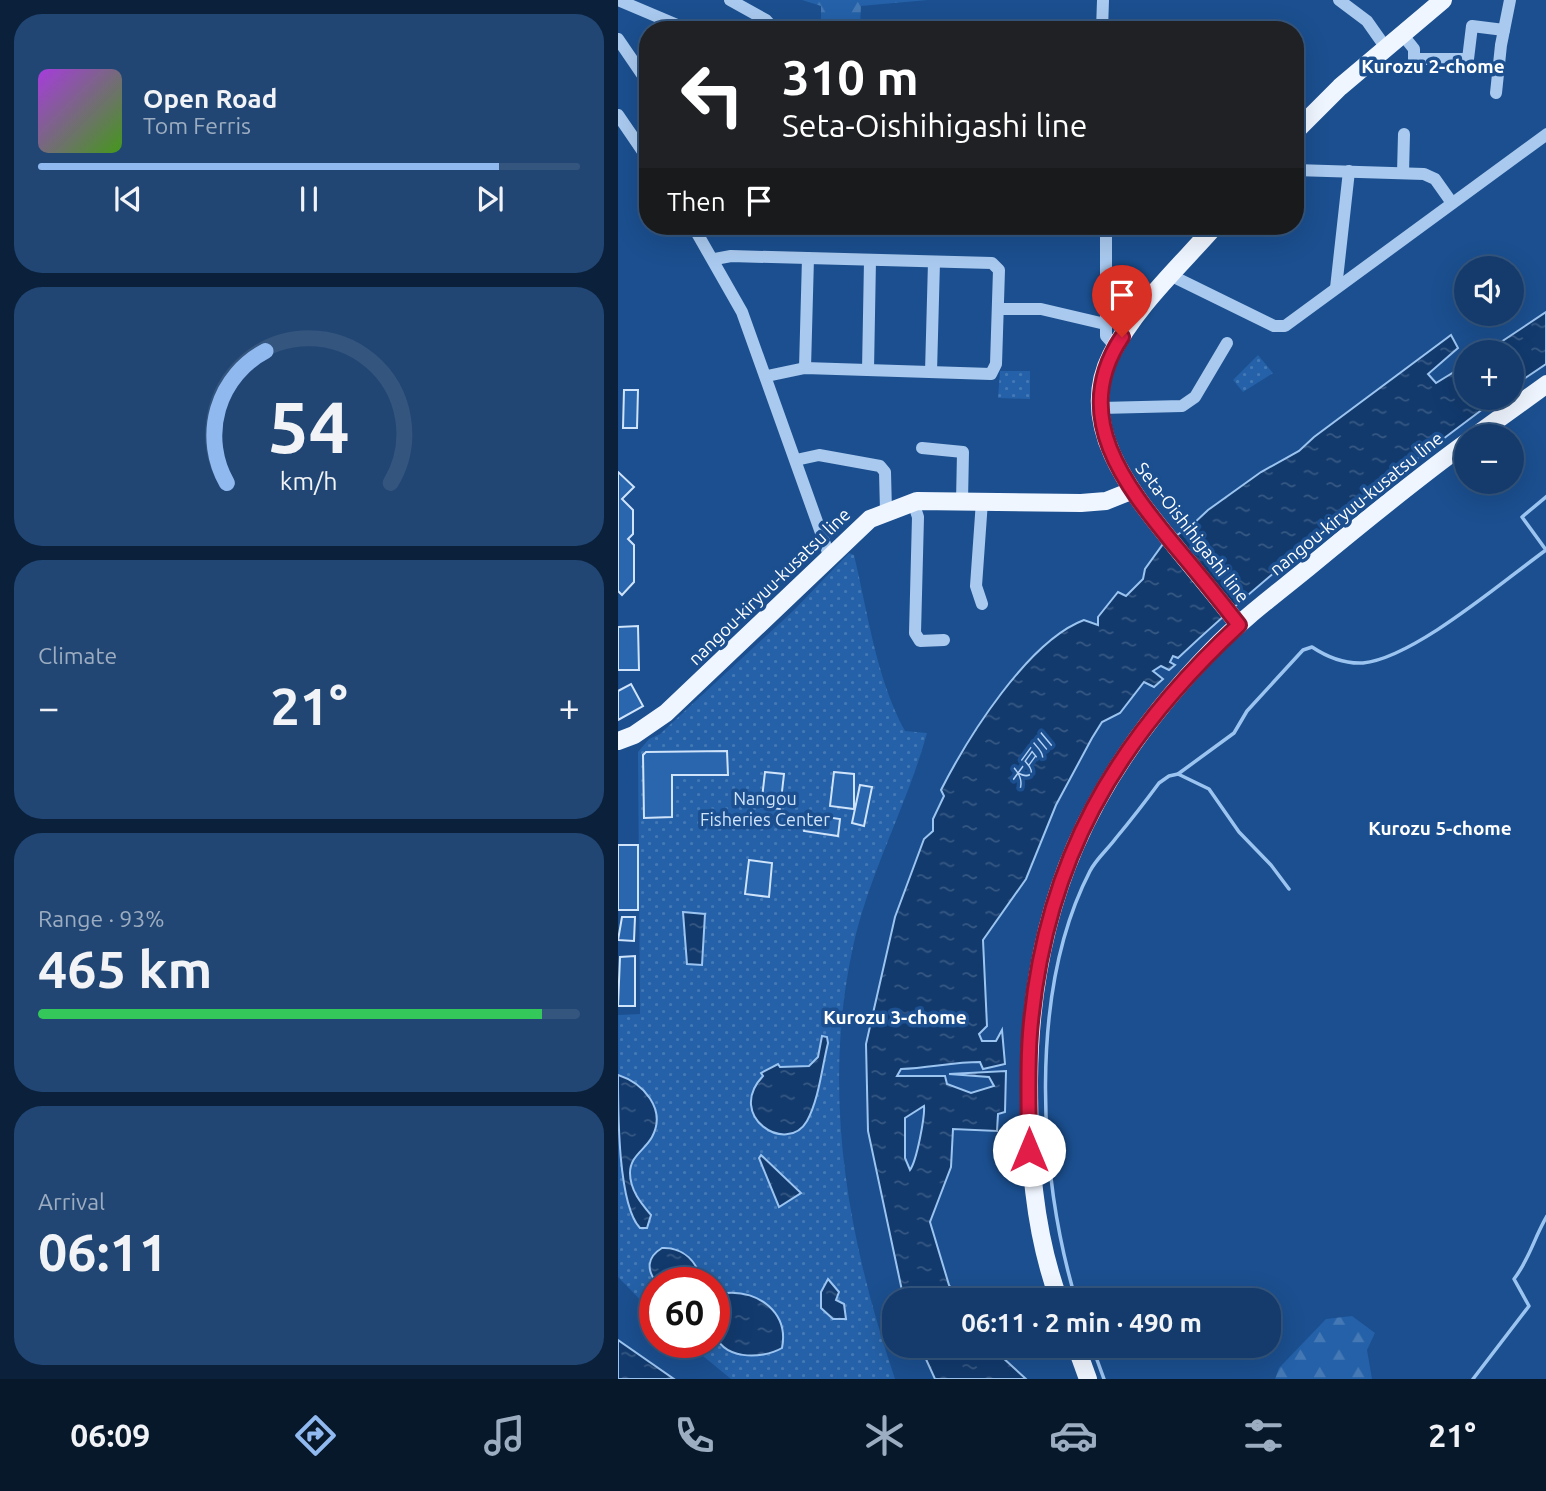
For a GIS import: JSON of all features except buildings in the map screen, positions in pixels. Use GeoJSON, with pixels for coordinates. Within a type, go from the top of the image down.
{"type":"FeatureCollection","features":[{"type":"Feature","properties":{"kind":"main road"},"geometry":{"type":"LineString","coordinates":[[1304,123],[1340,87],[1443,0]]}},
{"type":"Feature","properties":{"kind":"main road","name":"Seta-Oishihigashi line"},"geometry":{"type":"LineString","coordinates":[[1056,1288],[1038,1223],[1029,1150],[1030,1035],[1036,981],[1052,910],[1091,809],[1128,747],[1236,620],[1135,496],[1108,445],[1101,408],[1102,386],[1116,346],[1202,235]]}},
{"type":"Feature","properties":{"kind":"main road"},"geometry":{"type":"LineString","coordinates":[[1492,424],[1546,384]]}},
{"type":"Feature","properties":{"kind":"main road","name":"nangou-kiryuu-kusatsu line"},"geometry":{"type":"LineString","coordinates":[[1236,620],[1454,452]]}},
{"type":"Feature","properties":{"kind":"main road","name":"nangou-kiryuu-kusatsu line"},"geometry":{"type":"LineString","coordinates":[[618,741],[634,735],[666,713],[870,519],[886,511],[913,502],[1081,503],[1135,496]]}},
{"type":"Feature","properties":{"kind":"main road"},"geometry":{"type":"LineString","coordinates":[[1080,1358],[1088,1379]]}},
{"type":"Feature","properties":{"kind":"street"},"geometry":{"type":"LineString","coordinates":[[618,0],[668,21]]}},
{"type":"Feature","properties":{"kind":"street"},"geometry":{"type":"LineString","coordinates":[[730,0],[767,21]]}},
{"type":"Feature","properties":{"kind":"street"},"geometry":{"type":"LineString","coordinates":[[1102,21],[1103,0]]}},
{"type":"Feature","properties":{"kind":"street"},"geometry":{"type":"LineString","coordinates":[[1339,0],[1367,21],[1386,48]]}},
{"type":"Feature","properties":{"kind":"street"},"geometry":{"type":"LineString","coordinates":[[1496,93],[1510,0]]}},
{"type":"Feature","properties":{"kind":"street"},"geometry":{"type":"LineString","coordinates":[[1402,34],[1414,49],[1414,59],[1468,59],[1472,26],[1504,30]]}},
{"type":"Feature","properties":{"kind":"street"},"geometry":{"type":"LineString","coordinates":[[618,39],[639,67]]}},
{"type":"Feature","properties":{"kind":"street"},"geometry":{"type":"LineString","coordinates":[[618,115],[639,146]]}},
{"type":"Feature","properties":{"kind":"street"},"geometry":{"type":"LineString","coordinates":[[1403,173],[1404,134]]}},
{"type":"Feature","properties":{"kind":"street"},"geometry":{"type":"LineString","coordinates":[[1172,276],[1274,326],[1285,326],[1546,134]]}},
{"type":"Feature","properties":{"kind":"street"},"geometry":{"type":"LineString","coordinates":[[1304,170],[1424,173],[1435,179],[1452,203]]}},
{"type":"Feature","properties":{"kind":"street"},"geometry":{"type":"LineString","coordinates":[[1336,288],[1349,172]]}},
{"type":"Feature","properties":{"kind":"street"},"geometry":{"type":"LineString","coordinates":[[699,235],[742,312],[830,558]]}},
{"type":"Feature","properties":{"kind":"street"},"geometry":{"type":"LineString","coordinates":[[1106,235],[1106,336],[1116,346]]}},
{"type":"Feature","properties":{"kind":"street"},"geometry":{"type":"LineString","coordinates":[[714,259],[808,258],[992,263],[999,270],[996,365],[991,374],[805,368],[767,376]]}},
{"type":"Feature","properties":{"kind":"street"},"geometry":{"type":"LineString","coordinates":[[805,368],[808,258]]}},
{"type":"Feature","properties":{"kind":"street"},"geometry":{"type":"LineString","coordinates":[[868,370],[870,260]]}},
{"type":"Feature","properties":{"kind":"street"},"geometry":{"type":"LineString","coordinates":[[931,372],[934,262]]}},
{"type":"Feature","properties":{"kind":"street"},"geometry":{"type":"LineString","coordinates":[[998,309],[1041,309],[1105,324]]}},
{"type":"Feature","properties":{"kind":"street"},"geometry":{"type":"LineString","coordinates":[[1101,408],[1182,406],[1195,397],[1227,343]]}},
{"type":"Feature","properties":{"kind":"street"},"geometry":{"type":"LineString","coordinates":[[922,448],[963,452],[962,501]]}},
{"type":"Feature","properties":{"kind":"street"},"geometry":{"type":"LineString","coordinates":[[796,460],[819,456],[880,466],[885,472],[886,511]]}},
{"type":"Feature","properties":{"kind":"street"},"geometry":{"type":"LineString","coordinates":[[982,501],[976,586],[982,604]]}},
{"type":"Feature","properties":{"kind":"street"},"geometry":{"type":"LineString","coordinates":[[913,502],[918,517],[915,633],[920,641],[944,640]]}},
{"type":"Feature","properties":{"kind":"green space"},"geometry":{"type":"Polygon","coordinates":[[[802,0],[928,0],[861,6],[860,21],[821,19],[821,6],[802,0]]]}},
{"type":"Feature","properties":{"kind":"green space"},"geometry":{"type":"Polygon","coordinates":[[[1258,355],[1273,373],[1243,392],[1233,380],[1258,355]]]}},
{"type":"Feature","properties":{"kind":"green space"},"geometry":{"type":"Polygon","coordinates":[[[1000,371],[1030,371],[1030,399],[998,398],[1000,371]]]}},
{"type":"Feature","properties":{"kind":"green space","name":"Nangou Fisheries Center"},"geometry":{"type":"Polygon","coordinates":[[[849,553],[854,555],[874,645],[895,711],[905,731],[927,733],[860,920],[844,1002],[839,1057],[844,1166],[853,1220],[882,1339],[882,1358],[888,1358],[895,1379],[731,1379],[705,1358],[730,1358],[730,1267],[639,1267],[639,1299],[618,1277],[618,1015],[640,1014],[638,752],[649,739],[660,734],[793,611],[849,553]]]}},
{"type":"Feature","properties":{"kind":"green space"},"geometry":{"type":"Polygon","coordinates":[[[1352,1316],[1375,1333],[1367,1350],[1372,1379],[1275,1379],[1279,1368],[1326,1319],[1352,1316]]]}},
{"type":"Feature","properties":{"kind":"water"},"geometry":{"type":"Polygon","coordinates":[[[1546,312],[1546,364],[1524,379],[1524,340],[1504,340],[1546,312]]]}},
{"type":"Feature","properties":{"kind":"water","name":"大戸川"},"geometry":{"type":"Polygon","coordinates":[[[1451,335],[1454,351],[1428,374],[1436,383],[1454,372],[1454,410],[1482,410],[1463,424],[1454,424],[1454,431],[1335,523],[1255,589],[1178,658],[1173,656],[1170,662],[1175,665],[1169,670],[1161,666],[1153,671],[1163,679],[1154,687],[1144,682],[1120,713],[1102,722],[1092,738],[1056,805],[1026,879],[983,940],[987,1026],[979,1034],[982,1041],[996,1041],[1002,1030],[1005,1064],[983,1069],[980,1062],[901,1069],[897,1076],[945,1076],[947,1084],[971,1093],[994,1086],[989,1077],[949,1074],[1006,1071],[1005,1112],[998,1114],[997,1131],[953,1129],[951,1167],[930,1222],[951,1288],[901,1288],[868,1131],[866,1044],[895,917],[924,839],[933,831],[933,819],[944,796],[941,790],[983,718],[1021,669],[1042,648],[1063,631],[1084,620],[1098,625],[1098,617],[1118,592],[1126,596],[1143,579],[1145,569],[1163,544],[1261,472],[1299,451],[1451,335]],[[924,1106],[905,1118],[905,1158],[910,1170],[918,1148],[924,1106]]]}},
{"type":"Feature","properties":{"kind":"water"},"geometry":{"type":"Polygon","coordinates":[[[683,912],[705,914],[702,965],[687,964],[683,912]]]}},
{"type":"Feature","properties":{"kind":"water"},"geometry":{"type":"Polygon","coordinates":[[[822,1036],[827,1037],[828,1043],[817,1093],[807,1121],[798,1131],[786,1134],[774,1133],[763,1127],[755,1117],[751,1105],[753,1091],[763,1076],[761,1073],[778,1064],[780,1067],[809,1066],[818,1057],[822,1036]]]}},
{"type":"Feature","properties":{"kind":"water"},"geometry":{"type":"Polygon","coordinates":[[[618,1075],[644,1091],[650,1098],[657,1117],[652,1137],[635,1158],[630,1173],[634,1191],[651,1215],[647,1228],[640,1228],[633,1216],[623,1180],[618,1075]]]}},
{"type":"Feature","properties":{"kind":"water"},"geometry":{"type":"Polygon","coordinates":[[[761,1155],[801,1193],[779,1207],[759,1158],[761,1155]]]}},
{"type":"Feature","properties":{"kind":"water"},"geometry":{"type":"Polygon","coordinates":[[[662,1248],[677,1250],[688,1257],[696,1267],[650,1267],[653,1255],[662,1248]]]}},
{"type":"Feature","properties":{"kind":"water"},"geometry":{"type":"Polygon","coordinates":[[[828,1279],[839,1292],[836,1300],[844,1304],[846,1319],[833,1319],[821,1308],[821,1292],[828,1279]]]}},
{"type":"Feature","properties":{"kind":"water"},"geometry":{"type":"Polygon","coordinates":[[[730,1293],[750,1295],[769,1306],[776,1314],[783,1335],[782,1348],[753,1356],[730,1350],[730,1293]]]}},
{"type":"Feature","properties":{"kind":"water"},"geometry":{"type":"Polygon","coordinates":[[[618,1340],[639,1355],[639,1358],[644,1358],[674,1379],[618,1379],[618,1340]]]}},
{"type":"Feature","properties":{"kind":"water"},"geometry":{"type":"Polygon","coordinates":[[[925,1358],[1003,1358],[1026,1379],[935,1379],[925,1358]]]}},
{"type":"Feature","properties":{"kind":"waterway"},"geometry":{"type":"LineString","coordinates":[[1073,1288],[1053,1197],[1047,1141],[1048,1027],[1056,971],[1070,919],[1090,871],[1159,783],[1178,774],[1234,733],[1247,711],[1303,650],[1312,647],[1336,659],[1356,663],[1384,658],[1407,648],[1458,616],[1546,550],[1522,517],[1547,496]]}},
{"type":"Feature","properties":{"kind":"waterway"},"geometry":{"type":"LineString","coordinates":[[1178,774],[1209,789],[1239,832],[1271,865],[1289,889]]}},
{"type":"Feature","properties":{"kind":"waterway"},"geometry":{"type":"LineString","coordinates":[[1473,1379],[1529,1306],[1514,1279],[1547,1216]]}},
{"type":"Feature","properties":{"kind":"waterway"},"geometry":{"type":"LineString","coordinates":[[1096,1358],[1104,1379]]}},
{"type":"Feature","properties":{"kind":"district","name":"Kurozu 2-chome"},"geometry":{"type":"Point","coordinates":[1433,66]}},
{"type":"Feature","properties":{"kind":"district","name":"Kurozu 5-chome"},"geometry":{"type":"Point","coordinates":[1440,828]}},
{"type":"Feature","properties":{"kind":"district","name":"Kurozu 3-chome"},"geometry":{"type":"Point","coordinates":[895,1017]}},
{"type":"Feature","properties":{"kind":"route"},"geometry":{"type":"LineString","coordinates":[[1029,1150],[1030,1035],[1036,981],[1052,910],[1067,864],[1091,809],[1128,747],[1162,704],[1239,625],[1131,491],[1115,464],[1103,422],[1102,386],[1109,357],[1122,337]]}}]}
